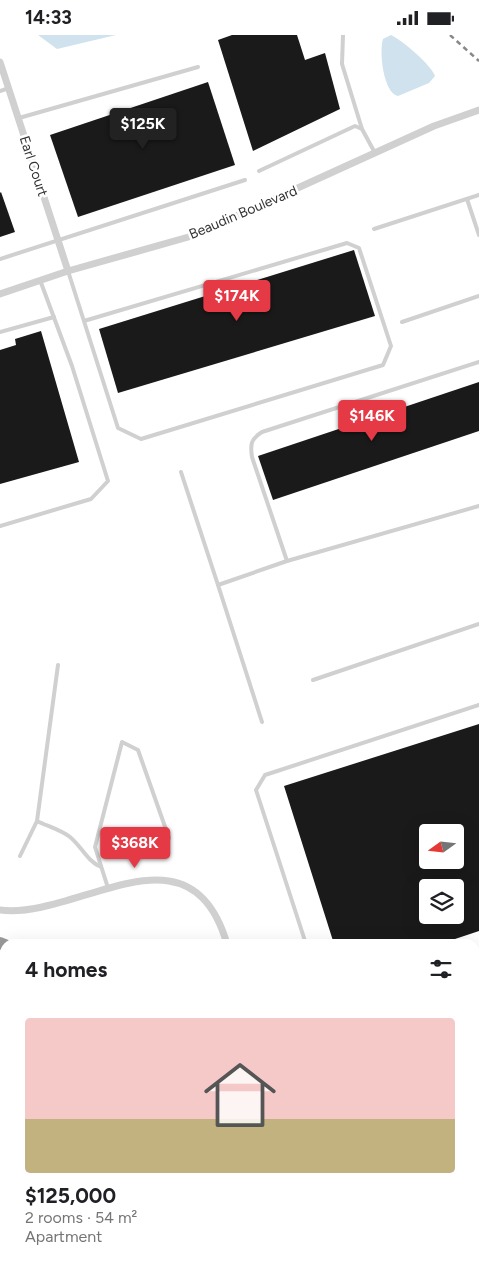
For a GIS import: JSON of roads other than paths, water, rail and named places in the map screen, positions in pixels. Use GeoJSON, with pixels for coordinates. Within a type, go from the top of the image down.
{"type":"FeatureCollection","features":[{"type":"Feature","properties":{"kind":"street","name":"Earl Court"},"geometry":{"type":"LineString","coordinates":[[0,62],[68,271]]}},
{"type":"Feature","properties":{"kind":"street","name":"Beaudin Boulevard"},"geometry":{"type":"LineString","coordinates":[[0,294],[68,271],[192,236],[434,126],[479,110]]}},
{"type":"Feature","properties":{"kind":"street"},"geometry":{"type":"LineString","coordinates":[[0,911],[28,911],[108,888],[151,879],[162,880],[190,889],[205,901],[220,922],[225,939]]}},
{"type":"Feature","properties":{"kind":"lane"},"geometry":{"type":"LineString","coordinates":[[343,35],[342,64],[362,129],[375,153]]}},
{"type":"Feature","properties":{"kind":"lane"},"geometry":{"type":"LineString","coordinates":[[19,118],[198,67]]}},
{"type":"Feature","properties":{"kind":"lane"},"geometry":{"type":"LineString","coordinates":[[0,91],[9,88]]}},
{"type":"Feature","properties":{"kind":"lane"},"geometry":{"type":"LineString","coordinates":[[260,171],[355,126],[362,129]]}},
{"type":"Feature","properties":{"kind":"lane"},"geometry":{"type":"LineString","coordinates":[[0,259],[245,180]]}},
{"type":"Feature","properties":{"kind":"lane"},"geometry":{"type":"LineString","coordinates":[[374,229],[479,195]]}},
{"type":"Feature","properties":{"kind":"lane"},"geometry":{"type":"LineString","coordinates":[[467,199],[479,235]]}},
{"type":"Feature","properties":{"kind":"lane"},"geometry":{"type":"LineString","coordinates":[[68,271],[118,428],[141,439],[383,365],[391,346],[359,248],[347,243],[84,321]]}},
{"type":"Feature","properties":{"kind":"lane"},"geometry":{"type":"LineString","coordinates":[[0,526],[91,499],[108,481],[40,280]]}},
{"type":"Feature","properties":{"kind":"lane"},"geometry":{"type":"LineString","coordinates":[[402,322],[479,296]]}},
{"type":"Feature","properties":{"kind":"lane"},"geometry":{"type":"LineString","coordinates":[[0,332],[54,317]]}},
{"type":"Feature","properties":{"kind":"lane"},"geometry":{"type":"LineString","coordinates":[[287,561],[252,457],[250,444],[254,437],[262,432],[479,362]]}},
{"type":"Feature","properties":{"kind":"lane"},"geometry":{"type":"LineString","coordinates":[[181,472],[262,723]]}},
{"type":"Feature","properties":{"kind":"lane"},"geometry":{"type":"LineString","coordinates":[[218,585],[287,561],[479,506]]}},
{"type":"Feature","properties":{"kind":"lane"},"geometry":{"type":"LineString","coordinates":[[313,680],[479,624]]}},
{"type":"Feature","properties":{"kind":"lane"},"geometry":{"type":"LineString","coordinates":[[20,856],[37,821],[58,665]]}},
{"type":"Feature","properties":{"kind":"lane"},"geometry":{"type":"LineString","coordinates":[[304,939],[256,790],[264,775],[479,705]]}},
{"type":"Feature","properties":{"kind":"lane"},"geometry":{"type":"LineString","coordinates":[[108,888],[95,847],[122,742],[138,750],[169,838]]}},
{"type":"Feature","properties":{"kind":"lane"},"geometry":{"type":"LineString","coordinates":[[37,821],[68,835],[91,862],[101,867]]}},
{"type":"Feature","properties":{"kind":"water"},"geometry":{"type":"Polygon","coordinates":[[[38,35],[116,35],[57,49],[38,35]]]}},
{"type":"Feature","properties":{"kind":"water"},"geometry":{"type":"Polygon","coordinates":[[[391,35],[416,53],[435,76],[429,83],[398,96],[389,88],[383,71],[383,39],[391,35]]]}},
{"type":"Feature","properties":{"kind":"railway"},"geometry":{"type":"LineString","coordinates":[[450,35],[479,61]]}}]}
